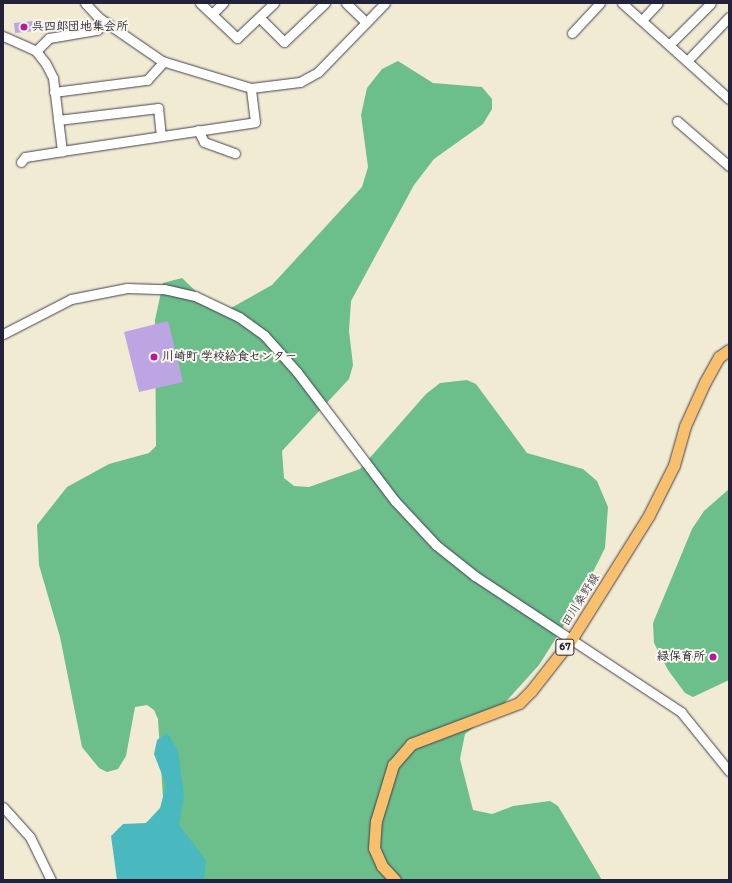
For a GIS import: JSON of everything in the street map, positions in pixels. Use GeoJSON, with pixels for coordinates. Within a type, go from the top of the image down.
{"type":"FeatureCollection","features":[{"type":"Feature","properties":{"kind":"main road","name":"田川桑野線"},"geometry":{"type":"LineString","coordinates":[[396,880],[382,866],[374,848],[376,821],[393,765],[411,744],[519,703],[571,640],[650,515],[674,465],[685,426],[705,382],[719,357],[729,350]]}},
{"type":"Feature","properties":{"kind":"street"},"geometry":{"type":"LineString","coordinates":[[85,3],[106,22],[164,61],[251,88],[300,82],[318,72],[385,3]]}},
{"type":"Feature","properties":{"kind":"street"},"geometry":{"type":"LineString","coordinates":[[200,3],[237,38],[260,18],[274,3]]}},
{"type":"Feature","properties":{"kind":"street"},"geometry":{"type":"LineString","coordinates":[[212,14],[223,3]]}},
{"type":"Feature","properties":{"kind":"street"},"geometry":{"type":"LineString","coordinates":[[260,18],[284,42],[325,3]]}},
{"type":"Feature","properties":{"kind":"street"},"geometry":{"type":"LineString","coordinates":[[346,3],[366,22]]}},
{"type":"Feature","properties":{"kind":"street"},"geometry":{"type":"LineString","coordinates":[[572,33],[600,3]]}},
{"type":"Feature","properties":{"kind":"street"},"geometry":{"type":"LineString","coordinates":[[622,3],[729,99]]}},
{"type":"Feature","properties":{"kind":"street"},"geometry":{"type":"LineString","coordinates":[[642,20],[658,3]]}},
{"type":"Feature","properties":{"kind":"street"},"geometry":{"type":"LineString","coordinates":[[669,45],[711,3]]}},
{"type":"Feature","properties":{"kind":"street"},"geometry":{"type":"LineString","coordinates":[[687,61],[729,17]]}},
{"type":"Feature","properties":{"kind":"street"},"geometry":{"type":"LineString","coordinates":[[36,51],[49,38],[97,30],[106,22]]}},
{"type":"Feature","properties":{"kind":"street"},"geometry":{"type":"LineString","coordinates":[[3,36],[36,51],[53,78],[62,151]]}},
{"type":"Feature","properties":{"kind":"street"},"geometry":{"type":"LineString","coordinates":[[54,92],[147,80],[164,61]]}},
{"type":"Feature","properties":{"kind":"street"},"geometry":{"type":"LineString","coordinates":[[21,162],[26,157],[153,140],[161,134],[255,122],[251,88]]}},
{"type":"Feature","properties":{"kind":"street"},"geometry":{"type":"LineString","coordinates":[[58,120],[158,108],[161,134]]}},
{"type":"Feature","properties":{"kind":"street"},"geometry":{"type":"LineString","coordinates":[[677,121],[729,166]]}},
{"type":"Feature","properties":{"kind":"street"},"geometry":{"type":"LineString","coordinates":[[198,130],[204,142],[235,153]]}},
{"type":"Feature","properties":{"kind":"street"},"geometry":{"type":"LineString","coordinates":[[3,334],[71,298],[128,288],[164,289],[195,296],[238,317],[264,334],[297,372],[396,501],[436,544],[475,576],[682,712],[729,771]]}},
{"type":"Feature","properties":{"kind":"street"},"geometry":{"type":"LineString","coordinates":[[3,807],[30,838],[51,880]]}},
{"type":"Feature","properties":{"kind":"green space"},"geometry":{"type":"Polygon","coordinates":[[[398,61],[433,83],[482,87],[492,99],[492,109],[483,124],[434,159],[414,185],[351,301],[349,331],[353,365],[349,379],[282,451],[284,478],[294,486],[309,487],[360,469],[426,394],[440,383],[467,380],[476,384],[527,453],[583,469],[597,481],[608,507],[605,548],[576,606],[539,665],[501,707],[465,734],[460,759],[473,810],[492,814],[513,806],[550,801],[558,806],[602,880],[193,880],[163,798],[158,719],[154,710],[147,705],[135,707],[126,756],[118,769],[107,772],[99,768],[82,747],[60,637],[39,565],[37,525],[67,487],[109,464],[149,453],[156,446],[155,320],[163,283],[182,278],[205,300],[231,308],[272,285],[362,187],[368,167],[361,115],[367,88],[382,69],[398,61]]]}},
{"type":"Feature","properties":{"kind":"green space"},"geometry":{"type":"Polygon","coordinates":[[[729,489],[729,680],[693,697],[685,693],[668,670],[654,643],[653,623],[692,529],[704,511],[729,489]]]}},
{"type":"Feature","properties":{"kind":"water"},"geometry":{"type":"Polygon","coordinates":[[[167,733],[178,750],[184,796],[179,825],[206,860],[204,880],[117,880],[111,836],[123,824],[146,823],[160,808],[166,785],[154,754],[157,740],[167,733]]]}},
{"type":"Feature","properties":{"kind":"building","name":"呉四郎団地集会所"},"geometry":{"type":"Polygon","coordinates":[[[33,21],[35,31],[15,33],[14,23],[33,21]]]}},
{"type":"Feature","properties":{"kind":"building","name":"川崎町 学校給食センター"},"geometry":{"type":"Polygon","coordinates":[[[168,321],[183,382],[139,392],[124,332],[168,321]]]}},
{"type":"Feature","properties":{"kind":"place","name":"呉四郎団地集会所"},"geometry":{"type":"Point","coordinates":[24,27]}},
{"type":"Feature","properties":{"kind":"place","name":"川崎町 学校給食センター"},"geometry":{"type":"Point","coordinates":[154,357]}},
{"type":"Feature","properties":{"kind":"place","name":"緑保育所"},"geometry":{"type":"Point","coordinates":[713,657]}}]}
